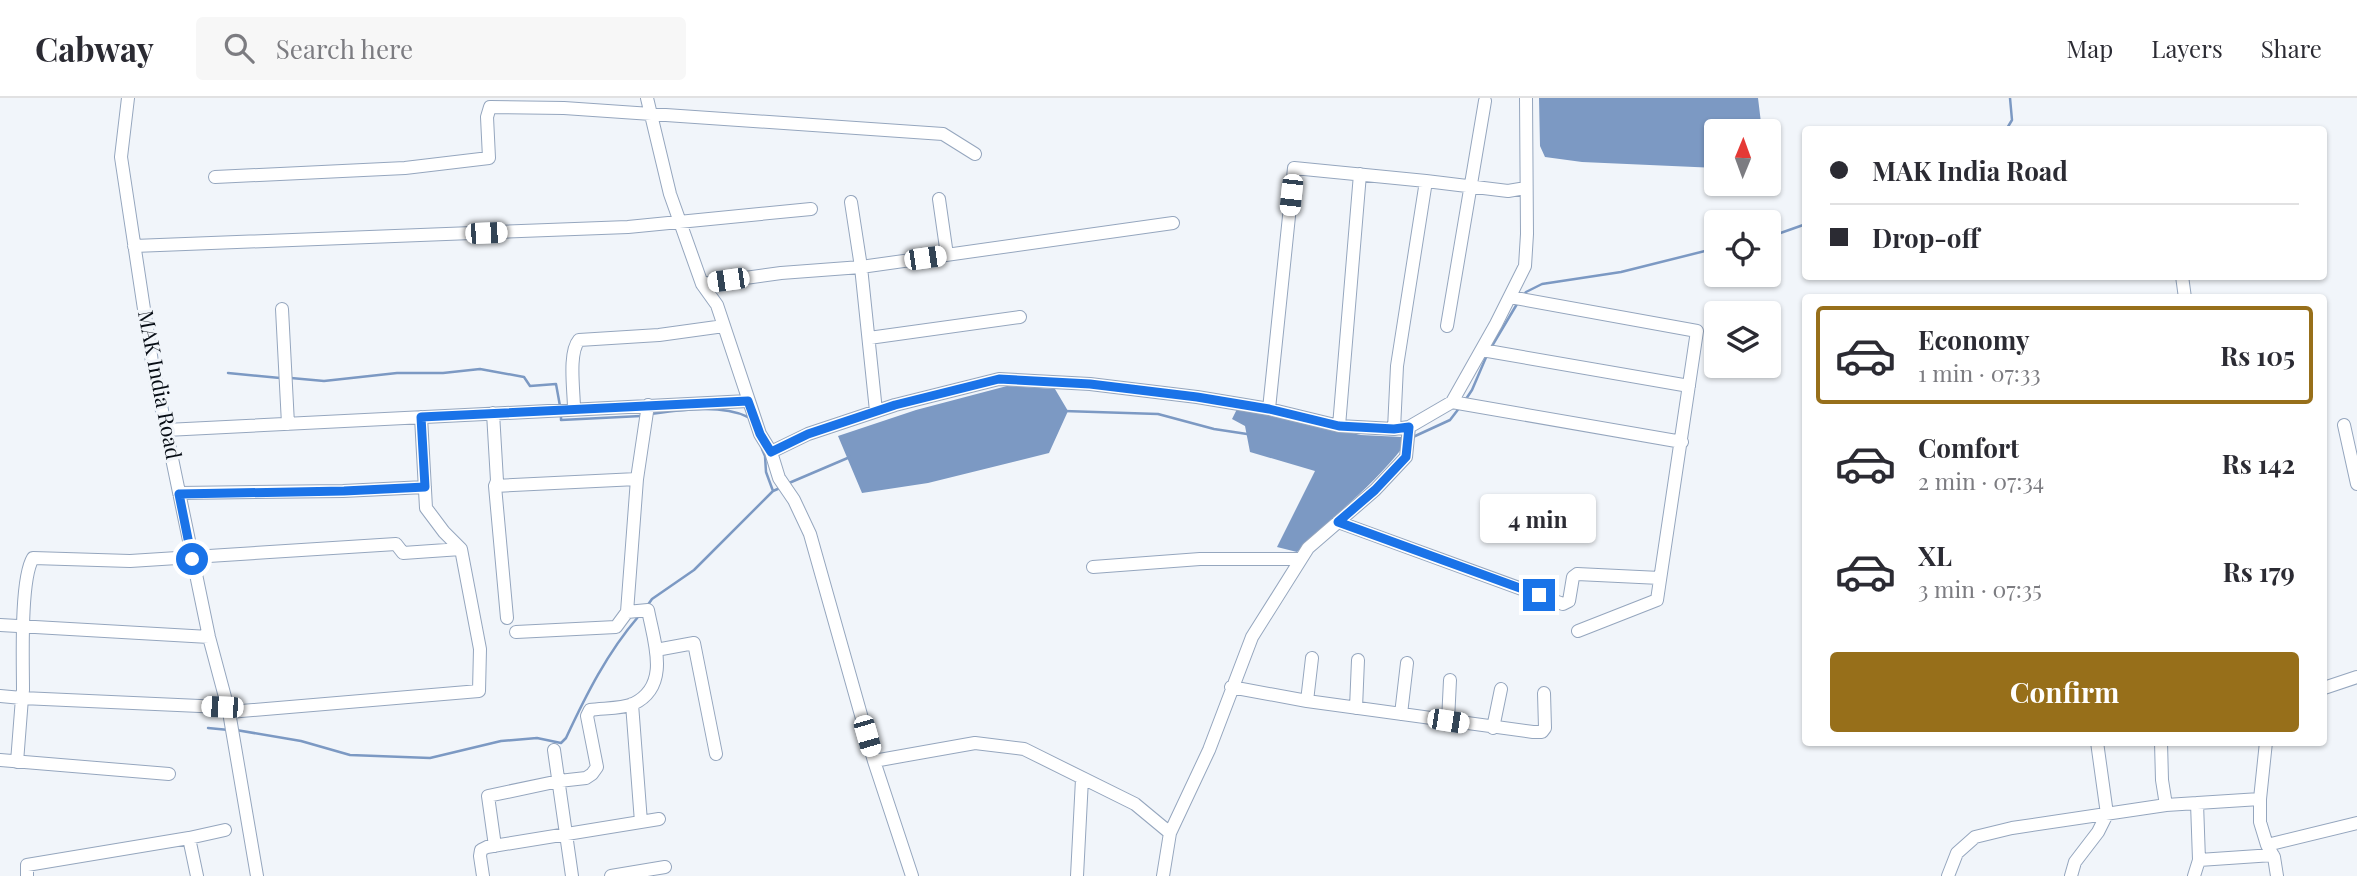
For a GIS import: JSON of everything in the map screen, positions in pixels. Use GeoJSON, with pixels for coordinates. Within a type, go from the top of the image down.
{"type":"FeatureCollection","features":[{"type":"Feature","properties":{"kind":"street","name":"MAK India Road"},"geometry":{"type":"LineString","coordinates":[[128,98],[121,157],[152,362],[209,637],[231,724],[257,876]]}},
{"type":"Feature","properties":{"kind":"street"},"geometry":{"type":"LineString","coordinates":[[647,98],[670,194],[702,284],[717,305],[748,401],[760,434],[771,452],[779,478],[810,534],[874,761],[912,876]]}},
{"type":"Feature","properties":{"kind":"street"},"geometry":{"type":"LineString","coordinates":[[1408,435],[1459,403],[1517,299],[1525,266],[1527,234],[1526,98]]}},
{"type":"Feature","properties":{"kind":"street"},"geometry":{"type":"LineString","coordinates":[[1447,326],[1485,101]]}},
{"type":"Feature","properties":{"kind":"street"},"geometry":{"type":"LineString","coordinates":[[215,177],[405,168],[489,158],[487,117],[490,107],[564,108],[943,134],[975,154]]}},
{"type":"Feature","properties":{"kind":"street"},"geometry":{"type":"LineString","coordinates":[[1269,409],[1294,168],[1508,191],[1526,188]]}},
{"type":"Feature","properties":{"kind":"street"},"geometry":{"type":"LineString","coordinates":[[1339,426],[1360,174]]}},
{"type":"Feature","properties":{"kind":"street"},"geometry":{"type":"LineString","coordinates":[[1394,429],[1397,366],[1426,181]]}},
{"type":"Feature","properties":{"kind":"street"},"geometry":{"type":"LineString","coordinates":[[939,199],[947,255]]}},
{"type":"Feature","properties":{"kind":"street"},"geometry":{"type":"LineString","coordinates":[[851,202],[861,267],[876,411]]}},
{"type":"Feature","properties":{"kind":"street"},"geometry":{"type":"LineString","coordinates":[[134,246],[615,228],[811,209]]}},
{"type":"Feature","properties":{"kind":"street"},"geometry":{"type":"LineString","coordinates":[[702,284],[780,273],[861,267],[1173,223]]}},
{"type":"Feature","properties":{"kind":"street"},"geometry":{"type":"LineString","coordinates":[[1517,299],[1697,331],[1657,600],[1578,631]]}},
{"type":"Feature","properties":{"kind":"street"},"geometry":{"type":"LineString","coordinates":[[282,309],[288,424]]}},
{"type":"Feature","properties":{"kind":"street"},"geometry":{"type":"LineString","coordinates":[[869,338],[1020,317]]}},
{"type":"Feature","properties":{"kind":"street"},"geometry":{"type":"LineString","coordinates":[[574,409],[573,354],[579,340],[659,335],[724,326]]}},
{"type":"Feature","properties":{"kind":"street"},"geometry":{"type":"LineString","coordinates":[[1487,351],[1689,386]]}},
{"type":"Feature","properties":{"kind":"street"},"geometry":{"type":"LineString","coordinates":[[771,452],[808,434],[876,411],[999,379],[1090,384],[1197,397],[1269,409],[1339,426],[1394,429],[1408,435]]}},
{"type":"Feature","properties":{"kind":"street"},"geometry":{"type":"LineString","coordinates":[[166,430],[748,401]]}},
{"type":"Feature","properties":{"kind":"street"},"geometry":{"type":"LineString","coordinates":[[1459,403],[1682,442]]}},
{"type":"Feature","properties":{"kind":"street"},"geometry":{"type":"LineString","coordinates":[[516,632],[615,627],[629,612],[637,479],[649,405]]}},
{"type":"Feature","properties":{"kind":"street"},"geometry":{"type":"LineString","coordinates":[[493,413],[497,481],[495,486],[507,618]]}},
{"type":"Feature","properties":{"kind":"street"},"geometry":{"type":"LineString","coordinates":[[0,696],[222,707],[231,724],[480,691],[480,649],[461,549],[426,508],[421,417]]}},
{"type":"Feature","properties":{"kind":"street"},"geometry":{"type":"LineString","coordinates":[[2344,425],[2357,484]]}},
{"type":"Feature","properties":{"kind":"street"},"geometry":{"type":"LineString","coordinates":[[1163,876],[1170,833],[1209,750],[1252,637],[1308,548],[1375,490],[1406,457],[1408,435]]}},
{"type":"Feature","properties":{"kind":"street"},"geometry":{"type":"LineString","coordinates":[[495,486],[637,479]]}},
{"type":"Feature","properties":{"kind":"street"},"geometry":{"type":"LineString","coordinates":[[179,494],[425,487]]}},
{"type":"Feature","properties":{"kind":"street"},"geometry":{"type":"LineString","coordinates":[[1338,522],[1563,604],[1569,601],[1573,577],[1577,574],[1660,578]]}},
{"type":"Feature","properties":{"kind":"street"},"geometry":{"type":"LineString","coordinates":[[18,762],[23,626],[28,568],[33,558],[130,561],[192,559],[396,544],[403,553],[461,549]]}},
{"type":"Feature","properties":{"kind":"street"},"geometry":{"type":"LineString","coordinates":[[1093,567],[1200,559],[1301,559]]}},
{"type":"Feature","properties":{"kind":"street"},"geometry":{"type":"LineString","coordinates":[[495,846],[488,796],[586,778],[597,767],[587,716],[590,710],[632,704],[650,691],[658,665],[648,610],[629,612]]}},
{"type":"Feature","properties":{"kind":"street"},"geometry":{"type":"LineString","coordinates":[[0,625],[209,637]]}},
{"type":"Feature","properties":{"kind":"street"},"geometry":{"type":"LineString","coordinates":[[656,650],[694,643],[716,754]]}},
{"type":"Feature","properties":{"kind":"street"},"geometry":{"type":"LineString","coordinates":[[1307,701],[1312,658]]}},
{"type":"Feature","properties":{"kind":"street"},"geometry":{"type":"LineString","coordinates":[[1356,708],[1358,660]]}},
{"type":"Feature","properties":{"kind":"street"},"geometry":{"type":"LineString","coordinates":[[1401,714],[1407,663]]}},
{"type":"Feature","properties":{"kind":"street"},"geometry":{"type":"LineString","coordinates":[[2327,687],[2357,677]]}},
{"type":"Feature","properties":{"kind":"street"},"geometry":{"type":"LineString","coordinates":[[1448,721],[1450,680]]}},
{"type":"Feature","properties":{"kind":"street"},"geometry":{"type":"LineString","coordinates":[[1231,687],[1493,728],[1544,731],[1544,693]]}},
{"type":"Feature","properties":{"kind":"street"},"geometry":{"type":"LineString","coordinates":[[1493,728],[1501,689]]}},
{"type":"Feature","properties":{"kind":"street"},"geometry":{"type":"LineString","coordinates":[[632,704],[641,822]]}},
{"type":"Feature","properties":{"kind":"street"},"geometry":{"type":"LineString","coordinates":[[874,761],[975,743],[1024,749],[1135,804],[1170,833]]}},
{"type":"Feature","properties":{"kind":"street"},"geometry":{"type":"LineString","coordinates":[[2071,876],[2075,862],[2094,839],[2107,814],[2097,746]]}},
{"type":"Feature","properties":{"kind":"street"},"geometry":{"type":"LineString","coordinates":[[2161,746],[2166,805]]}},
{"type":"Feature","properties":{"kind":"street"},"geometry":{"type":"LineString","coordinates":[[2266,746],[2260,822],[2277,876]]}},
{"type":"Feature","properties":{"kind":"street"},"geometry":{"type":"LineString","coordinates":[[554,750],[572,876]]}},
{"type":"Feature","properties":{"kind":"street"},"geometry":{"type":"LineString","coordinates":[[0,760],[169,774]]}},
{"type":"Feature","properties":{"kind":"street"},"geometry":{"type":"LineString","coordinates":[[1077,876],[1082,779]]}},
{"type":"Feature","properties":{"kind":"street"},"geometry":{"type":"LineString","coordinates":[[1948,876],[1957,853],[1975,837],[2012,828],[2166,805],[2260,799]]}},
{"type":"Feature","properties":{"kind":"street"},"geometry":{"type":"LineString","coordinates":[[2194,876],[2199,860],[2197,803]]}},
{"type":"Feature","properties":{"kind":"street"},"geometry":{"type":"LineString","coordinates":[[483,876],[481,850],[566,833],[659,819]]}},
{"type":"Feature","properties":{"kind":"street"},"geometry":{"type":"LineString","coordinates":[[2199,860],[2270,850],[2357,823]]}},
{"type":"Feature","properties":{"kind":"street"},"geometry":{"type":"LineString","coordinates":[[27,876],[27,865],[225,830]]}},
{"type":"Feature","properties":{"kind":"street"},"geometry":{"type":"LineString","coordinates":[[189,838],[197,876]]}},
{"type":"Feature","properties":{"kind":"street"},"geometry":{"type":"LineString","coordinates":[[611,876],[665,867]]}},
{"type":"Feature","properties":{"kind":"water"},"geometry":{"type":"Polygon","coordinates":[[[1539,98],[1758,98],[1761,119],[1704,119],[1704,167],[1582,162],[1545,157],[1540,146],[1539,98]]]}},
{"type":"Feature","properties":{"kind":"water"},"geometry":{"type":"Polygon","coordinates":[[[1007,386],[1055,389],[1068,411],[1049,453],[928,483],[862,493],[838,436],[916,410],[1007,386]]]}},
{"type":"Feature","properties":{"kind":"water"},"geometry":{"type":"Polygon","coordinates":[[[1237,409],[1361,435],[1402,437],[1403,447],[1366,488],[1297,552],[1277,547],[1315,471],[1250,452],[1245,426],[1232,419],[1237,409]]]}},
{"type":"Feature","properties":{"kind":"waterway"},"geometry":{"type":"LineString","coordinates":[[2008,126],[2012,120],[2010,98]]}},
{"type":"Feature","properties":{"kind":"waterway"},"geometry":{"type":"LineString","coordinates":[[1781,233],[1802,225]]}},
{"type":"Feature","properties":{"kind":"waterway"},"geometry":{"type":"LineString","coordinates":[[1523,296],[1542,284],[1621,272],[1704,251]]}},
{"type":"Feature","properties":{"kind":"waterway"},"geometry":{"type":"LineString","coordinates":[[1492,346],[1517,304]]}},
{"type":"Feature","properties":{"kind":"waterway"},"geometry":{"type":"LineString","coordinates":[[1466,399],[1487,355]]}},
{"type":"Feature","properties":{"kind":"waterway"},"geometry":{"type":"LineString","coordinates":[[291,378],[324,381],[397,373],[443,373],[480,369],[524,377],[530,386],[556,384],[560,406]]}},
{"type":"Feature","properties":{"kind":"waterway"},"geometry":{"type":"LineString","coordinates":[[228,373],[280,378]]}},
{"type":"Feature","properties":{"kind":"waterway"},"geometry":{"type":"LineString","coordinates":[[1413,437],[1450,420],[1460,407]]}},
{"type":"Feature","properties":{"kind":"waterway"},"geometry":{"type":"LineString","coordinates":[[651,414],[713,409],[748,417]]}},
{"type":"Feature","properties":{"kind":"waterway"},"geometry":{"type":"LineString","coordinates":[[1064,411],[1158,414],[1214,429],[1247,434]]}},
{"type":"Feature","properties":{"kind":"waterway"},"geometry":{"type":"LineString","coordinates":[[561,416],[561,420],[641,416]]}},
{"type":"Feature","properties":{"kind":"waterway"},"geometry":{"type":"LineString","coordinates":[[762,449],[773,491]]}},
{"type":"Feature","properties":{"kind":"waterway"},"geometry":{"type":"LineString","coordinates":[[789,483],[850,457]]}},
{"type":"Feature","properties":{"kind":"waterway"},"geometry":{"type":"LineString","coordinates":[[647,606],[652,599],[694,570],[773,491],[780,488]]}},
{"type":"Feature","properties":{"kind":"waterway"},"geometry":{"type":"LineString","coordinates":[[236,730],[301,741],[350,755],[430,758],[501,741],[537,738],[561,743],[607,660],[638,617]]}},
{"type":"Feature","properties":{"kind":"waterway"},"geometry":{"type":"LineString","coordinates":[[208,728],[229,730]]}},
{"type":"Feature","properties":{"kind":"route"},"geometry":{"type":"LineString","coordinates":[[192,559],[179,494],[425,487],[421,417],[748,401],[760,434],[771,452],[808,434],[895,405],[999,379],[1090,384],[1197,397],[1269,409],[1339,426],[1394,429],[1409,427],[1406,457],[1375,490],[1338,522],[1539,595]]}}]}
